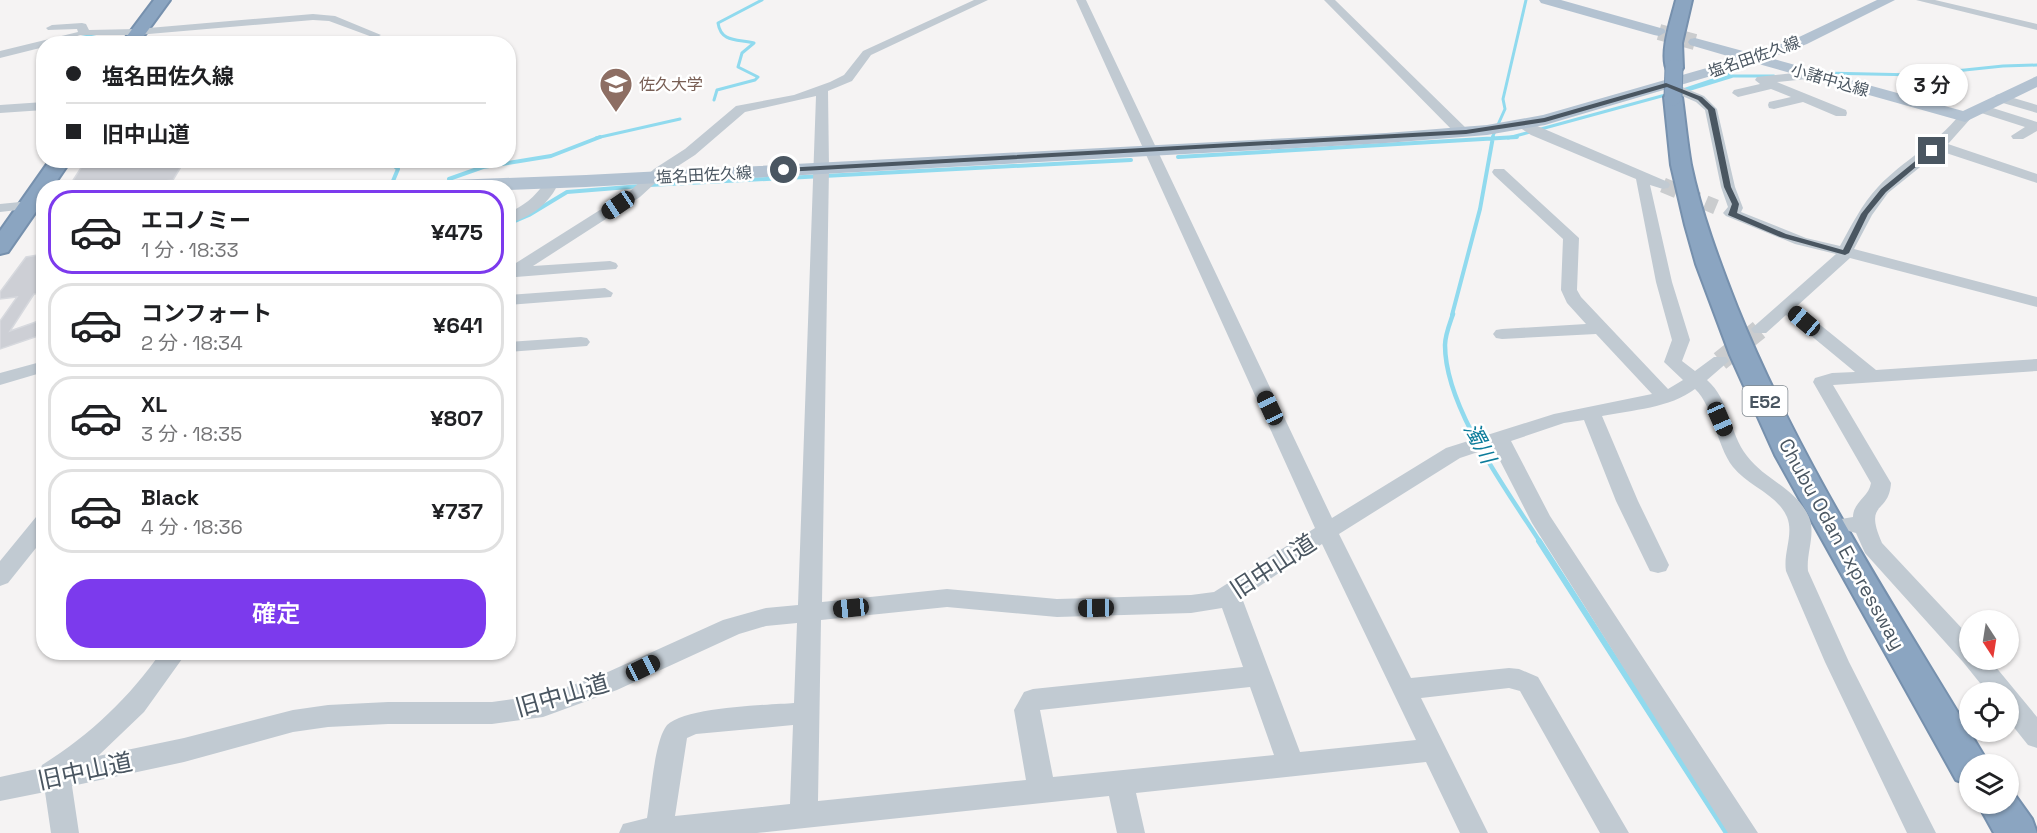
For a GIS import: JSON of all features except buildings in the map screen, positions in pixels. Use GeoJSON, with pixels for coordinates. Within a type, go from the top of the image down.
{"type":"FeatureCollection","features":[{"type":"Feature","properties":{"kind":"highway","name":"Chubu Odan Expressway"},"geometry":{"type":"LineString","coordinates":[[1684,0],[1674,43],[1672,83],[1681,165],[1708,264],[1743,355],[1790,455],[1918,682],[1962,754]]}},
{"type":"Feature","properties":{"kind":"highway"},"geometry":{"type":"LineString","coordinates":[[0,247],[17,209],[40,168]]}},
{"type":"Feature","properties":{"kind":"highway"},"geometry":{"type":"LineString","coordinates":[[43,180],[54,168]]}},
{"type":"Feature","properties":{"kind":"highway"},"geometry":{"type":"LineString","coordinates":[[17,209],[36,188]]}},
{"type":"Feature","properties":{"kind":"highway","name":"Chubu Odan Expressway"},"geometry":{"type":"LineString","coordinates":[[1918,682],[1966,754]]}},
{"type":"Feature","properties":{"kind":"highway"},"geometry":{"type":"LineString","coordinates":[[1996,814],[2007,833]]}},
{"type":"Feature","properties":{"kind":"highway"},"geometry":{"type":"LineString","coordinates":[[2005,814],[2017,833]]}},
{"type":"Feature","properties":{"kind":"main road"},"geometry":{"type":"LineString","coordinates":[[1546,0],[1659,32]]}},
{"type":"Feature","properties":{"kind":"main road","name":"塩名田佐久線"},"geometry":{"type":"LineString","coordinates":[[516,183],[648,182],[822,173],[1150,150],[1525,129],[1753,59],[1802,41],[1888,0]]}},
{"type":"Feature","properties":{"kind":"main road","name":"小諸中込線"},"geometry":{"type":"LineString","coordinates":[[1695,42],[1965,117]]}},
{"type":"Feature","properties":{"kind":"main road"},"geometry":{"type":"LineString","coordinates":[[1965,117],[2037,81]]}},
{"type":"Feature","properties":{"kind":"street"},"geometry":{"type":"LineString","coordinates":[[516,271],[690,152],[741,109],[822,90],[848,78],[867,53],[983,0]]}},
{"type":"Feature","properties":{"kind":"street"},"geometry":{"type":"LineString","coordinates":[[1081,0],[1327,531],[1406,689],[1474,833]]}},
{"type":"Feature","properties":{"kind":"street"},"geometry":{"type":"LineString","coordinates":[[1329,0],[1463,133]]}},
{"type":"Feature","properties":{"kind":"street"},"geometry":{"type":"LineString","coordinates":[[1921,0],[2037,27]]}},
{"type":"Feature","properties":{"kind":"street"},"geometry":{"type":"LineString","coordinates":[[97,36],[152,22],[191,32],[322,17],[331,18],[375,35]]}},
{"type":"Feature","properties":{"kind":"street"},"geometry":{"type":"LineString","coordinates":[[52,28],[82,26],[92,36]]}},
{"type":"Feature","properties":{"kind":"street"},"geometry":{"type":"LineString","coordinates":[[0,55],[36,48]]}},
{"type":"Feature","properties":{"kind":"street"},"geometry":{"type":"LineString","coordinates":[[1812,75],[1761,80],[1841,113]]}},
{"type":"Feature","properties":{"kind":"street"},"geometry":{"type":"LineString","coordinates":[[1672,83],[1700,99],[1712,109],[1728,187],[1736,204],[1735,211],[1724,210],[1783,235],[2037,302]]}},
{"type":"Feature","properties":{"kind":"street"},"geometry":{"type":"LineString","coordinates":[[1738,93],[1771,85]]}},
{"type":"Feature","properties":{"kind":"street"},"geometry":{"type":"LineString","coordinates":[[804,814],[822,173],[822,90]]}},
{"type":"Feature","properties":{"kind":"street"},"geometry":{"type":"LineString","coordinates":[[1774,105],[1802,98]]}},
{"type":"Feature","properties":{"kind":"street"},"geometry":{"type":"LineString","coordinates":[[2000,98],[2037,109]]}},
{"type":"Feature","properties":{"kind":"street"},"geometry":{"type":"LineString","coordinates":[[0,109],[36,107]]}},
{"type":"Feature","properties":{"kind":"street"},"geometry":{"type":"LineString","coordinates":[[1980,108],[2036,126],[2018,136]]}},
{"type":"Feature","properties":{"kind":"street"},"geometry":{"type":"LineString","coordinates":[[1760,329],[1814,285],[1845,253],[1865,214],[1883,190],[1939,146],[1965,117]]}},
{"type":"Feature","properties":{"kind":"street"},"geometry":{"type":"LineString","coordinates":[[1525,129],[1655,182],[1642,180],[1665,282],[1681,340],[1673,362],[1694,382],[1707,390],[1739,460],[1804,519],[1794,559],[1797,571],[1837,662],[1922,833]]}},
{"type":"Feature","properties":{"kind":"street"},"geometry":{"type":"LineString","coordinates":[[1939,146],[2037,179]]}},
{"type":"Feature","properties":{"kind":"street"},"geometry":{"type":"LineString","coordinates":[[1499,172],[1571,238],[1569,290],[1574,299],[1665,396]]}},
{"type":"Feature","properties":{"kind":"street"},"geometry":{"type":"LineString","coordinates":[[516,215],[537,204],[549,192],[552,182]]}},
{"type":"Feature","properties":{"kind":"street"},"geometry":{"type":"LineString","coordinates":[[516,274],[599,269]]}},
{"type":"Feature","properties":{"kind":"street"},"geometry":{"type":"LineString","coordinates":[[516,300],[579,303],[605,293]]}},
{"type":"Feature","properties":{"kind":"street"},"geometry":{"type":"LineString","coordinates":[[1787,307],[1871,376]]}},
{"type":"Feature","properties":{"kind":"street"},"geometry":{"type":"LineString","coordinates":[[1515,336],[1600,328]]}},
{"type":"Feature","properties":{"kind":"street"},"geometry":{"type":"LineString","coordinates":[[516,346],[581,342]]}},
{"type":"Feature","properties":{"kind":"street"},"geometry":{"type":"LineString","coordinates":[[1720,361],[1679,392],[1561,418],[1497,438],[1546,528],[1744,833]]}},
{"type":"Feature","properties":{"kind":"street"},"geometry":{"type":"LineString","coordinates":[[1959,642],[1856,525],[1864,511],[1880,493],[1881,483],[1822,382],[1871,376],[2037,365]]}},
{"type":"Feature","properties":{"kind":"street"},"geometry":{"type":"LineString","coordinates":[[0,379],[36,368]]}},
{"type":"Feature","properties":{"kind":"street"},"geometry":{"type":"LineString","coordinates":[[1590,411],[1658,566]]}},
{"type":"Feature","properties":{"kind":"street","name":"旧中山道"},"geometry":{"type":"LineString","coordinates":[[0,789],[184,750],[293,721],[328,716],[388,713],[492,713],[543,706],[608,683],[732,627],[766,617],[947,598],[1056,608],[1191,604],[1218,600],[1441,459],[1497,438]]}},
{"type":"Feature","properties":{"kind":"street"},"geometry":{"type":"LineString","coordinates":[[0,577],[36,532]]}},
{"type":"Feature","properties":{"kind":"street"},"geometry":{"type":"LineString","coordinates":[[1229,595],[1291,764]]}},
{"type":"Feature","properties":{"kind":"street"},"geometry":{"type":"LineString","coordinates":[[0,797],[48,778],[100,739],[132,710],[169,660]]}},
{"type":"Feature","properties":{"kind":"street"},"geometry":{"type":"LineString","coordinates":[[1983,670],[1994,682]]}},
{"type":"Feature","properties":{"kind":"street"},"geometry":{"type":"LineString","coordinates":[[1042,790],[1027,710],[1033,700],[1258,676]]}},
{"type":"Feature","properties":{"kind":"street"},"geometry":{"type":"LineString","coordinates":[[1406,689],[1509,678],[1519,679],[1528,684],[1616,833]]}},
{"type":"Feature","properties":{"kind":"street"},"geometry":{"type":"LineString","coordinates":[[806,712],[694,723],[678,730],[674,736],[646,831],[1435,750]]}},
{"type":"Feature","properties":{"kind":"street"},"geometry":{"type":"LineString","coordinates":[[2019,714],[2037,737]]}},
{"type":"Feature","properties":{"kind":"street"},"geometry":{"type":"LineString","coordinates":[[48,778],[58,785],[65,833]]}},
{"type":"Feature","properties":{"kind":"street"},"geometry":{"type":"LineString","coordinates":[[1120,782],[1131,833]]}},
{"type":"Feature","properties":{"kind":"waterway"},"geometry":{"type":"LineString","coordinates":[[714,100],[717,90],[755,80],[758,77],[738,67],[742,53],[754,43],[726,37],[718,23],[762,0]]}},
{"type":"Feature","properties":{"kind":"waterway","name":"濁川"},"geometry":{"type":"LineString","coordinates":[[1492,138],[1505,109],[1503,99],[1526,0]]}},
{"type":"Feature","properties":{"kind":"waterway"},"geometry":{"type":"LineString","coordinates":[[1823,73],[1917,75],[2003,66],[2037,65]]}},
{"type":"Feature","properties":{"kind":"waterway"},"geometry":{"type":"LineString","coordinates":[[1729,76],[1774,76]]}},
{"type":"Feature","properties":{"kind":"waterway"},"geometry":{"type":"LineString","coordinates":[[1683,90],[1729,76]]}},
{"type":"Feature","properties":{"kind":"waterway"},"geometry":{"type":"LineString","coordinates":[[1510,137],[1669,94]]}},
{"type":"Feature","properties":{"kind":"waterway"},"geometry":{"type":"LineString","coordinates":[[599,137],[680,119]]}},
{"type":"Feature","properties":{"kind":"waterway"},"geometry":{"type":"LineString","coordinates":[[516,162],[551,156],[599,137]]}},
{"type":"Feature","properties":{"kind":"waterway"},"geometry":{"type":"LineString","coordinates":[[1493,138],[1510,137]]}},
{"type":"Feature","properties":{"kind":"waterway"},"geometry":{"type":"LineString","coordinates":[[1510,137],[1517,137]]}},
{"type":"Feature","properties":{"kind":"waterway"},"geometry":{"type":"LineString","coordinates":[[1178,157],[1493,138]]}},
{"type":"Feature","properties":{"kind":"waterway","name":"濁川"},"geometry":{"type":"LineString","coordinates":[[1452,315],[1480,209],[1493,138]]}},
{"type":"Feature","properties":{"kind":"waterway"},"geometry":{"type":"LineString","coordinates":[[649,185],[1131,160]]}},
{"type":"Feature","properties":{"kind":"waterway"},"geometry":{"type":"LineString","coordinates":[[393,180],[397,168]]}},
{"type":"Feature","properties":{"kind":"waterway"},"geometry":{"type":"LineString","coordinates":[[449,179],[480,168]]}},
{"type":"Feature","properties":{"kind":"waterway"},"geometry":{"type":"LineString","coordinates":[[516,221],[567,192],[641,186]]}},
{"type":"Feature","properties":{"kind":"waterway","name":"濁川"},"geometry":{"type":"LineString","coordinates":[[1453,314],[1445,345],[1455,395],[1480,448],[1540,542]]}},
{"type":"Feature","properties":{"kind":"waterway","name":"濁川"},"geometry":{"type":"LineString","coordinates":[[1539,541],[1727,833]]}},
{"type":"Feature","properties":{"kind":"tunnel"},"geometry":{"type":"LineString","coordinates":[[1659,32],[1695,42]]}},
{"type":"Feature","properties":{"kind":"tunnel"},"geometry":{"type":"LineString","coordinates":[[1663,185],[1716,207]]}},
{"type":"Feature","properties":{"kind":"tunnel"},"geometry":{"type":"LineString","coordinates":[[1720,361],[1760,329]]}},
{"type":"Feature","properties":{"kind":"place","name":"佐久大学"},"geometry":{"type":"Point","coordinates":[616,113]}},
{"type":"Feature","properties":{"kind":"route"},"geometry":{"type":"LineString","coordinates":[[784,170],[1442,135],[1510,127],[1545,120],[1668,85],[1700,99],[1712,109],[1728,187],[1736,204],[1735,211],[1731,213],[1783,235],[1845,253],[1857,227],[1883,190],[1932,151]]}}]}
